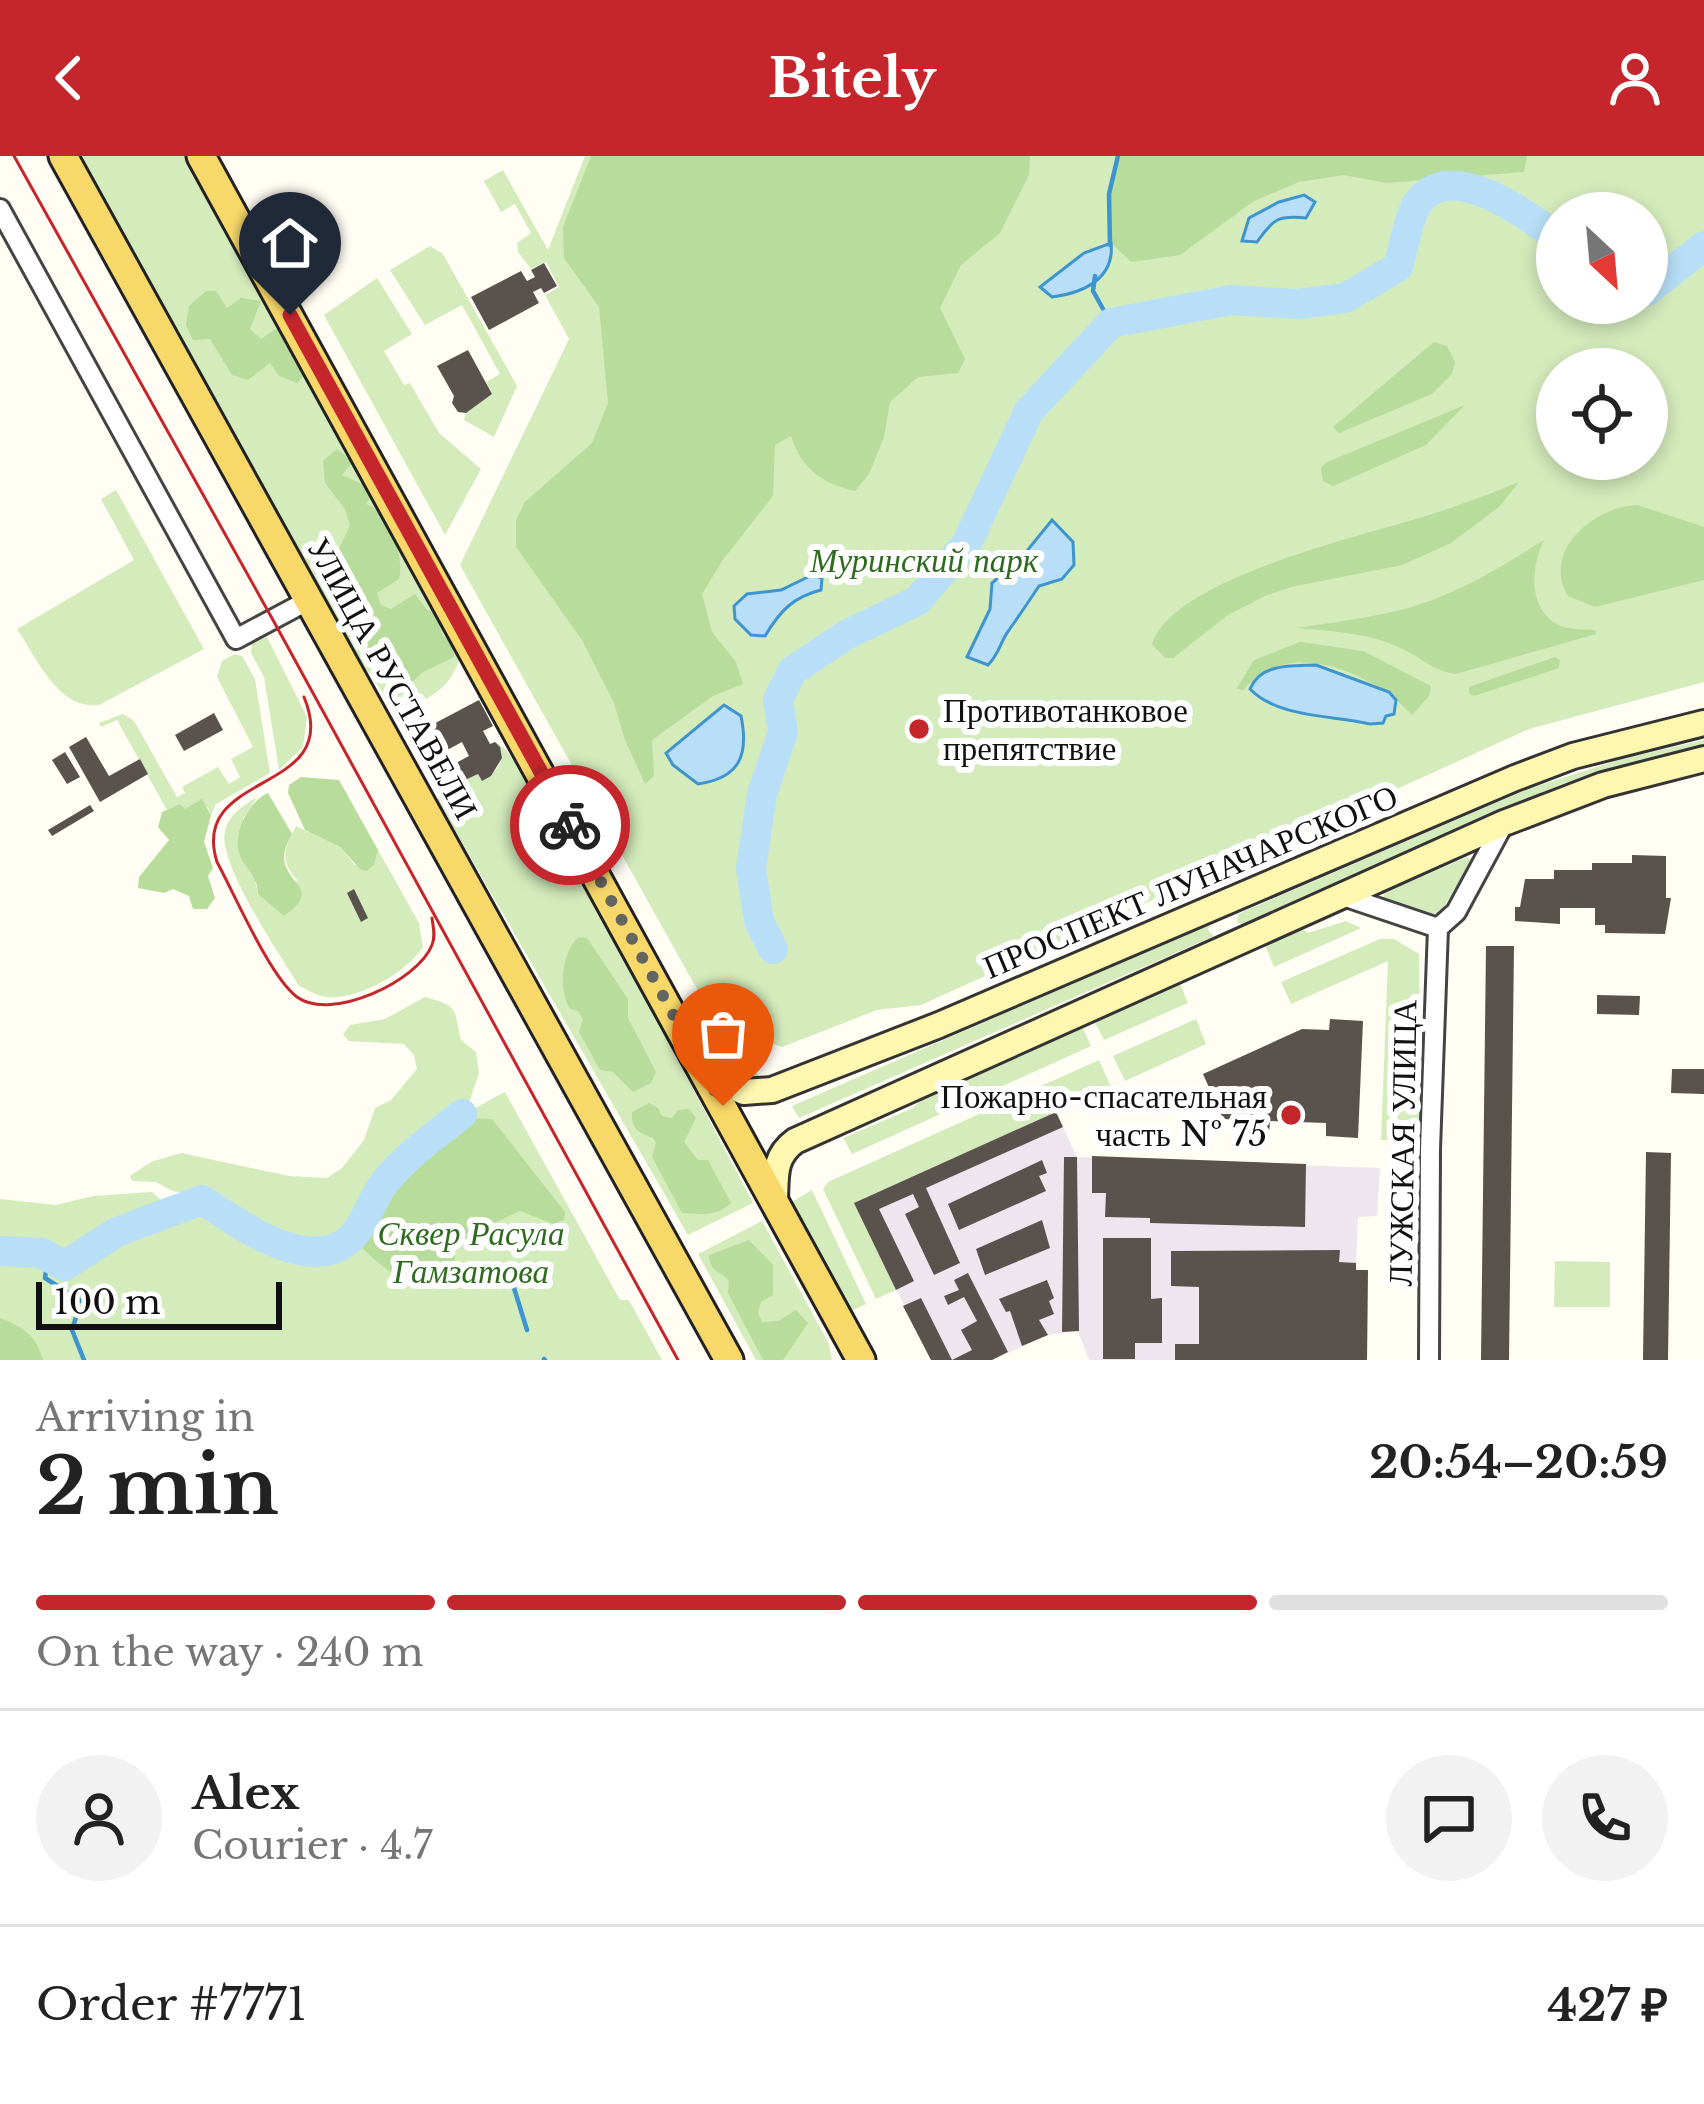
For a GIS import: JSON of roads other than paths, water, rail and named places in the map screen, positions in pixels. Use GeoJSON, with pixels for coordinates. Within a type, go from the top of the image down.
{"type":"FeatureCollection","features":[{"type":"Feature","properties":{"kind":"main road","name":"УЛИЦА РУСТАВЕЛИ"},"geometry":{"type":"LineString","coordinates":[[63,156],[729,1360]]}},
{"type":"Feature","properties":{"kind":"main road"},"geometry":{"type":"LineString","coordinates":[[201,156],[861,1360]]}},
{"type":"Feature","properties":{"kind":"main road","name":"ПРОСПЕКТ ЛУНАЧАРСКОГО"},"geometry":{"type":"LineString","coordinates":[[706,1075],[744,1092],[772,1090],[939,1024],[1515,778],[1606,747],[1704,723]]}},
{"type":"Feature","properties":{"kind":"main road"},"geometry":{"type":"LineString","coordinates":[[776,1202],[776,1167],[786,1147],[795,1141],[1504,824],[1603,785],[1704,759]]}},
{"type":"Feature","properties":{"kind":"main road"},"geometry":{"type":"LineString","coordinates":[[1221,903],[1219,923],[1231,945]]}},
{"type":"Feature","properties":{"kind":"main road"},"geometry":{"type":"LineString","coordinates":[[842,1360],[845,1331]]}},
{"type":"Feature","properties":{"kind":"street"},"geometry":{"type":"LineString","coordinates":[[0,209],[236,640],[309,600]]}},
{"type":"Feature","properties":{"kind":"street"},"geometry":{"type":"LineString","coordinates":[[1340,896],[1438,928],[1456,912],[1504,824]]}},
{"type":"Feature","properties":{"kind":"street","name":"ЛУЖСКАЯ УЛИЦА"},"geometry":{"type":"LineString","coordinates":[[1429,1360],[1438,928]]}},
{"type":"Feature","properties":{"kind":"water"},"geometry":{"type":"Polygon","coordinates":[[[1304,195],[1315,202],[1306,218],[1282,218],[1257,242],[1242,241],[1249,218],[1304,195]]]}},
{"type":"Feature","properties":{"kind":"water"},"geometry":{"type":"Polygon","coordinates":[[[1111,243],[1108,266],[1095,282],[1052,297],[1040,287],[1084,253],[1111,243]]]}},
{"type":"Feature","properties":{"kind":"water"},"geometry":{"type":"Polygon","coordinates":[[[1052,520],[1073,542],[1074,565],[1062,579],[1039,586],[988,665],[967,657],[990,609],[992,583],[1022,557],[1052,520]]]}},
{"type":"Feature","properties":{"kind":"water"},"geometry":{"type":"Polygon","coordinates":[[[812,575],[822,578],[821,590],[788,606],[765,636],[751,635],[735,619],[734,606],[747,594],[781,590],[812,575]]]}},
{"type":"Feature","properties":{"kind":"water"},"geometry":{"type":"Polygon","coordinates":[[[1316,665],[1389,692],[1396,700],[1394,714],[1383,723],[1370,724],[1306,714],[1275,705],[1250,689],[1269,670],[1316,665]]]}},
{"type":"Feature","properties":{"kind":"water"},"geometry":{"type":"Polygon","coordinates":[[[724,705],[741,716],[742,753],[724,776],[698,784],[673,765],[666,753],[724,705]]]}},
{"type":"Feature","properties":{"kind":"waterway"},"geometry":{"type":"LineString","coordinates":[[1110,245],[1109,194],[1118,156]]}},
{"type":"Feature","properties":{"kind":"waterway"},"geometry":{"type":"LineString","coordinates":[[773,949],[759,921],[751,868],[762,794],[783,732],[778,700],[792,671],[846,635],[917,601],[967,543],[1029,411],[1111,323],[1231,300],[1298,304],[1345,298],[1398,267],[1417,204],[1431,191],[1448,186],[1488,194],[1536,222]]}},
{"type":"Feature","properties":{"kind":"waterway"},"geometry":{"type":"LineString","coordinates":[[1668,274],[1704,246]]}},
{"type":"Feature","properties":{"kind":"waterway"},"geometry":{"type":"LineString","coordinates":[[1095,276],[1093,291],[1111,323]]}},
{"type":"Feature","properties":{"kind":"waterway"},"geometry":{"type":"LineString","coordinates":[[0,1251],[42,1253],[64,1266],[117,1232],[202,1200],[276,1243],[317,1252],[335,1248],[357,1231],[394,1172],[462,1114]]}},
{"type":"Feature","properties":{"kind":"waterway"},"geometry":{"type":"LineString","coordinates":[[48,1257],[45,1278],[81,1301]]}},
{"type":"Feature","properties":{"kind":"waterway"},"geometry":{"type":"LineString","coordinates":[[496,1269],[514,1288],[527,1330]]}},
{"type":"Feature","properties":{"kind":"waterway"},"geometry":{"type":"LineString","coordinates":[[76,1317],[72,1330],[84,1360]]}},
{"type":"Feature","properties":{"kind":"tram line"},"geometry":{"type":"LineString","coordinates":[[14,156],[678,1360]]}},
{"type":"Feature","properties":{"kind":"tram line"},"geometry":{"type":"LineString","coordinates":[[304,697],[311,729],[304,751],[224,811],[214,832],[217,862],[265,954],[297,997],[312,1003],[351,1001],[392,984],[424,959],[433,942],[432,918]]}},
{"type":"Feature","properties":{"kind":"place","name":"Противотанковое препятствие"},"geometry":{"type":"Point","coordinates":[919,729]}},
{"type":"Feature","properties":{"kind":"place","name":"Пожарно-спасательная часть № 75"},"geometry":{"type":"Point","coordinates":[1291,1115]}},
{"type":"Feature","properties":{"kind":"park label","name":"Муринский парк"},"geometry":{"type":"Point","coordinates":[924,560]}},
{"type":"Feature","properties":{"kind":"park label","name":"Сквер Расула Гамзатова"},"geometry":{"type":"Point","coordinates":[471,1252]}}]}
